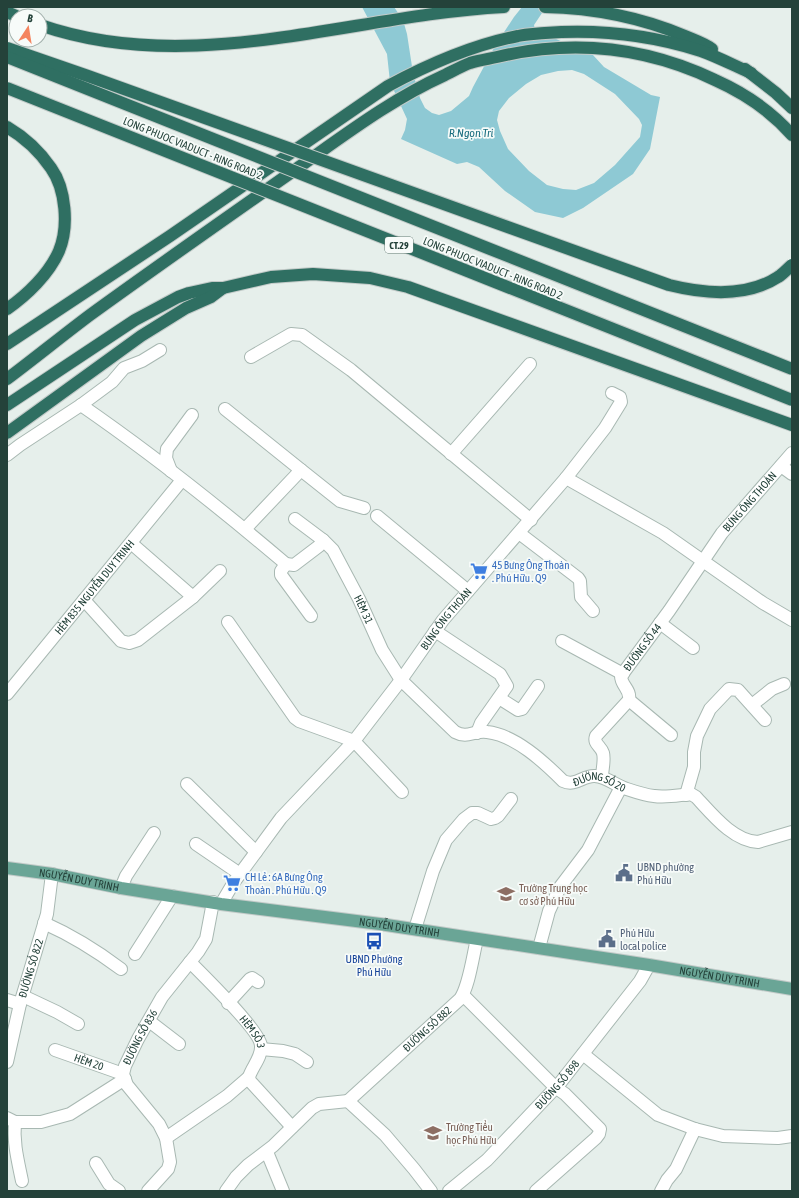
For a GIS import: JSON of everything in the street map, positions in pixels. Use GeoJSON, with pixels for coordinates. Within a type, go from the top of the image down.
{"type":"FeatureCollection","features":[{"type":"Feature","properties":{"kind":"highway"},"geometry":{"type":"LineString","coordinates":[[48,28],[60,32],[102,41],[149,46],[198,46],[240,43],[405,18],[472,9],[504,7]]}},
{"type":"Feature","properties":{"kind":"highway"},"geometry":{"type":"LineString","coordinates":[[544,7],[560,7],[613,13],[661,26],[708,46],[751,73],[792,108]]}},
{"type":"Feature","properties":{"kind":"highway"},"geometry":{"type":"LineString","coordinates":[[7,344],[176,232],[388,86],[416,70],[443,59],[480,46],[519,35],[569,32],[611,32],[657,40],[702,52],[751,73]]}},
{"type":"Feature","properties":{"kind":"highway"},"geometry":{"type":"LineString","coordinates":[[7,379],[89,316],[230,215],[392,103],[424,84],[470,63],[508,54],[561,47],[593,47],[625,50],[684,66],[726,85],[766,110],[792,135]]}},
{"type":"Feature","properties":{"kind":"highway"},"geometry":{"type":"LineString","coordinates":[[7,48],[95,78],[669,285],[688,290],[710,293],[736,292],[760,286],[778,277],[792,265]]}},
{"type":"Feature","properties":{"kind":"highway","name":"LONG PHUOC VIADUCT - RING ROAD 2"},"geometry":{"type":"LineString","coordinates":[[7,57],[792,369]]}},
{"type":"Feature","properties":{"kind":"highway","name":"LONG PHUOC VIADUCT - RING ROAD 2"},"geometry":{"type":"LineString","coordinates":[[7,88],[792,400]]}},
{"type":"Feature","properties":{"kind":"highway"},"geometry":{"type":"LineString","coordinates":[[7,127],[18,134],[34,148],[52,169],[60,187],[64,208],[64,232],[59,250],[50,268],[34,286],[7,310]]}},
{"type":"Feature","properties":{"kind":"highway"},"geometry":{"type":"LineString","coordinates":[[7,405],[135,320],[178,297],[203,290],[223,288],[272,277],[313,274],[370,278],[408,287],[792,424]]}},
{"type":"Feature","properties":{"kind":"highway"},"geometry":{"type":"LineString","coordinates":[[7,433],[141,336],[186,308],[211,297],[223,288]]}},
{"type":"Feature","properties":{"kind":"main road","name":"NGUYỄN DUY TRINH"},"geometry":{"type":"LineString","coordinates":[[7,868],[52,874],[121,888],[217,903],[415,929],[649,965],[792,989]]}},
{"type":"Feature","properties":{"kind":"street"},"geometry":{"type":"LineString","coordinates":[[251,357],[291,334],[302,335],[350,370],[530,520]]}},
{"type":"Feature","properties":{"kind":"street"},"geometry":{"type":"LineString","coordinates":[[7,455],[112,382],[124,368],[142,361],[160,350]]}},
{"type":"Feature","properties":{"kind":"street"},"geometry":{"type":"LineString","coordinates":[[451,454],[530,364]]}},
{"type":"Feature","properties":{"kind":"street","name":"BƯNG ÔNG THOÀN"},"geometry":{"type":"LineString","coordinates":[[217,903],[281,818],[354,741],[401,680],[443,620],[566,478],[605,428],[620,402],[620,397],[612,393]]}},
{"type":"Feature","properties":{"kind":"street"},"geometry":{"type":"LineString","coordinates":[[81,405],[131,440],[245,529],[286,564],[294,565],[319,546],[324,540]]}},
{"type":"Feature","properties":{"kind":"street"},"geometry":{"type":"LineString","coordinates":[[225,409],[340,501],[364,508]]}},
{"type":"Feature","properties":{"kind":"street"},"geometry":{"type":"LineString","coordinates":[[172,472],[166,458],[167,448],[192,415]]}},
{"type":"Feature","properties":{"kind":"street","name":"BƯNG ÔNG THOÀN"},"geometry":{"type":"LineString","coordinates":[[703,560],[722,533],[792,453]]}},
{"type":"Feature","properties":{"kind":"street"},"geometry":{"type":"LineString","coordinates":[[781,466],[792,474]]}},
{"type":"Feature","properties":{"kind":"street"},"geometry":{"type":"LineString","coordinates":[[245,529],[301,470]]}},
{"type":"Feature","properties":{"kind":"street"},"geometry":{"type":"LineString","coordinates":[[566,478],[663,533],[763,603],[792,620]]}},
{"type":"Feature","properties":{"kind":"street","name":"HẺM 835 NGUYỄN DUY TRINH"},"geometry":{"type":"LineString","coordinates":[[7,694],[182,480]]}},
{"type":"Feature","properties":{"kind":"street"},"geometry":{"type":"LineString","coordinates":[[377,516],[468,591]]}},
{"type":"Feature","properties":{"kind":"street","name":"HÈM 31"},"geometry":{"type":"LineString","coordinates":[[295,519],[324,540],[333,550],[359,599],[382,650],[401,680]]}},
{"type":"Feature","properties":{"kind":"street"},"geometry":{"type":"LineString","coordinates":[[519,533],[578,578],[580,581],[581,597],[593,611]]}},
{"type":"Feature","properties":{"kind":"street"},"geometry":{"type":"LineString","coordinates":[[131,543],[193,597]]}},
{"type":"Feature","properties":{"kind":"street","name":"ĐƯỜNG SỐ 44"},"geometry":{"type":"LineString","coordinates":[[629,700],[629,690],[622,682],[623,674],[703,560]]}},
{"type":"Feature","properties":{"kind":"street"},"geometry":{"type":"LineString","coordinates":[[286,564],[281,571],[281,574],[311,616]]}},
{"type":"Feature","properties":{"kind":"street"},"geometry":{"type":"LineString","coordinates":[[84,600],[122,641],[129,643],[138,640],[193,597],[220,571]]}},
{"type":"Feature","properties":{"kind":"street"},"geometry":{"type":"LineString","coordinates":[[228,622],[295,718],[299,721],[354,741],[402,792]]}},
{"type":"Feature","properties":{"kind":"street"},"geometry":{"type":"LineString","coordinates":[[660,623],[693,648]]}},
{"type":"Feature","properties":{"kind":"street"},"geometry":{"type":"LineString","coordinates":[[435,632],[500,674],[507,686],[481,723],[477,733]]}},
{"type":"Feature","properties":{"kind":"street"},"geometry":{"type":"LineString","coordinates":[[562,641],[623,674]]}},
{"type":"Feature","properties":{"kind":"street","name":"ĐƯỜNG SỐ 20"},"geometry":{"type":"LineString","coordinates":[[401,680],[455,732],[465,736],[489,732],[509,738],[541,760],[563,781],[573,783],[589,776],[602,777],[621,787],[654,796],[686,794]]}},
{"type":"Feature","properties":{"kind":"street"},"geometry":{"type":"LineString","coordinates":[[752,706],[772,689],[784,684]]}},
{"type":"Feature","properties":{"kind":"street"},"geometry":{"type":"LineString","coordinates":[[500,698],[518,710],[522,709],[538,686]]}},
{"type":"Feature","properties":{"kind":"street"},"geometry":{"type":"LineString","coordinates":[[765,720],[738,690],[729,689],[710,709],[697,736],[694,744],[694,767],[686,794],[691,794],[696,797],[732,833],[752,842],[758,842],[792,832]]}},
{"type":"Feature","properties":{"kind":"street"},"geometry":{"type":"LineString","coordinates":[[602,777],[603,754],[595,742],[596,736],[629,700],[671,735]]}},
{"type":"Feature","properties":{"kind":"street"},"geometry":{"type":"LineString","coordinates":[[187,784],[256,852]]}},
{"type":"Feature","properties":{"kind":"street"},"geometry":{"type":"LineString","coordinates":[[539,948],[549,911],[560,887],[588,850],[621,787]]}},
{"type":"Feature","properties":{"kind":"street"},"geometry":{"type":"LineString","coordinates":[[415,929],[433,871],[446,840],[464,819],[472,813],[478,813],[491,819],[494,818],[498,816],[511,799]]}},
{"type":"Feature","properties":{"kind":"street"},"geometry":{"type":"LineString","coordinates":[[121,888],[126,876],[154,833]]}},
{"type":"Feature","properties":{"kind":"street"},"geometry":{"type":"LineString","coordinates":[[196,844],[240,874]]}},
{"type":"Feature","properties":{"kind":"street","name":"ĐƯỜNG SỐ 822"},"geometry":{"type":"LineString","coordinates":[[7,1062],[21,1000],[47,914],[52,874]]}},
{"type":"Feature","properties":{"kind":"street"},"geometry":{"type":"LineString","coordinates":[[135,954],[172,896]]}},
{"type":"Feature","properties":{"kind":"street","name":"ĐƯỜNG SỐ 836"},"geometry":{"type":"LineString","coordinates":[[148,1191],[168,1169],[170,1162],[166,1138],[160,1124],[127,1085],[124,1076],[125,1066],[138,1039],[162,997],[198,952],[206,939],[217,903]]}},
{"type":"Feature","properties":{"kind":"street"},"geometry":{"type":"LineString","coordinates":[[44,923],[60,930],[121,969]]}},
{"type":"Feature","properties":{"kind":"street"},"geometry":{"type":"LineString","coordinates":[[477,939],[463,995],[555,1087],[565,1094],[600,1129],[599,1134],[536,1191]]}},
{"type":"Feature","properties":{"kind":"street","name":"HÈM SỐ 3"},"geometry":{"type":"LineString","coordinates":[[190,962],[254,1032],[262,1044],[261,1050],[249,1077]]}},
{"type":"Feature","properties":{"kind":"street","name":"ĐƯỜNG SỐ 898"},"geometry":{"type":"LineString","coordinates":[[449,1191],[487,1160],[555,1087],[640,981],[649,965]]}},
{"type":"Feature","properties":{"kind":"street"},"geometry":{"type":"LineString","coordinates":[[228,1003],[250,979],[252,978],[258,982]]}},
{"type":"Feature","properties":{"kind":"street","name":"ĐƯỜNG SỐ 882"},"geometry":{"type":"LineString","coordinates":[[348,1101],[463,995]]}},
{"type":"Feature","properties":{"kind":"street"},"geometry":{"type":"LineString","coordinates":[[7,1000],[21,1000],[56,1012],[78,1024]]}},
{"type":"Feature","properties":{"kind":"street"},"geometry":{"type":"LineString","coordinates":[[149,1021],[179,1044]]}},
{"type":"Feature","properties":{"kind":"street","name":"HÈM 20"},"geometry":{"type":"LineString","coordinates":[[55,1050],[124,1076]]}},
{"type":"Feature","properties":{"kind":"street"},"geometry":{"type":"LineString","coordinates":[[261,1050],[283,1051],[296,1054],[307,1062]]}},
{"type":"Feature","properties":{"kind":"street"},"geometry":{"type":"LineString","coordinates":[[583,1054],[658,1114],[695,1129],[723,1136],[778,1138],[792,1136]]}},
{"type":"Feature","properties":{"kind":"street"},"geometry":{"type":"LineString","coordinates":[[22,1181],[15,1149],[11,1120],[41,1122],[70,1114],[124,1076]]}},
{"type":"Feature","properties":{"kind":"street"},"geometry":{"type":"LineString","coordinates":[[166,1138],[227,1096],[249,1077],[250,1081],[292,1126]]}},
{"type":"Feature","properties":{"kind":"street"},"geometry":{"type":"LineString","coordinates":[[226,1191],[236,1177],[248,1165],[267,1152],[312,1108],[319,1104],[348,1101],[385,1135],[431,1191]]}},
{"type":"Feature","properties":{"kind":"street"},"geometry":{"type":"LineString","coordinates":[[661,1191],[676,1168],[695,1129]]}},
{"type":"Feature","properties":{"kind":"street"},"geometry":{"type":"LineString","coordinates":[[267,1152],[283,1191]]}},
{"type":"Feature","properties":{"kind":"street"},"geometry":{"type":"LineString","coordinates":[[96,1162],[109,1184],[119,1191]]}},
{"type":"Feature","properties":{"kind":"water","name":"R.Ngọn Tri"},"geometry":{"type":"Polygon","coordinates":[[[362,7],[394,7],[403,20],[407,34],[413,73],[420,98],[425,108],[432,113],[439,115],[451,111],[469,96],[495,46],[522,7],[546,7],[534,25],[535,30],[563,42],[573,49],[593,55],[604,67],[651,95],[660,97],[650,149],[633,174],[583,208],[563,218],[535,212],[505,191],[479,167],[467,162],[457,164],[401,139],[405,130],[407,119],[390,82],[387,54],[362,7]],[[572,70],[558,71],[541,75],[526,84],[509,98],[499,111],[497,120],[508,149],[529,171],[547,185],[563,189],[576,190],[594,183],[615,165],[640,137],[642,125],[639,119],[615,94],[584,74],[572,70]]]}},
{"type":"Feature","properties":{"kind":"place","name":"45 Bưng Ông Thoàn . Phú Hữu . Q9"},"geometry":{"type":"Point","coordinates":[479,571]}},
{"type":"Feature","properties":{"kind":"place","name":"UBND phường Phú Hữu"},"geometry":{"type":"Point","coordinates":[624,873]}},
{"type":"Feature","properties":{"kind":"place","name":"CH Lẻ : 6A Bưng Ông Thoàn . Phú Hữu . Q9"},"geometry":{"type":"Point","coordinates":[232,883]}},
{"type":"Feature","properties":{"kind":"place","name":"Trường Trung học cơ sở Phú Hữu"},"geometry":{"type":"Point","coordinates":[506,894]}},
{"type":"Feature","properties":{"kind":"place","name":"Phú Hữu local police"},"geometry":{"type":"Point","coordinates":[607,939]}},
{"type":"Feature","properties":{"kind":"place","name":"UBND Phường Phú Hữu"},"geometry":{"type":"Point","coordinates":[374,941]}},
{"type":"Feature","properties":{"kind":"place","name":"Trường Tiểu học Phú Hữu"},"geometry":{"type":"Point","coordinates":[433,1133]}}]}
